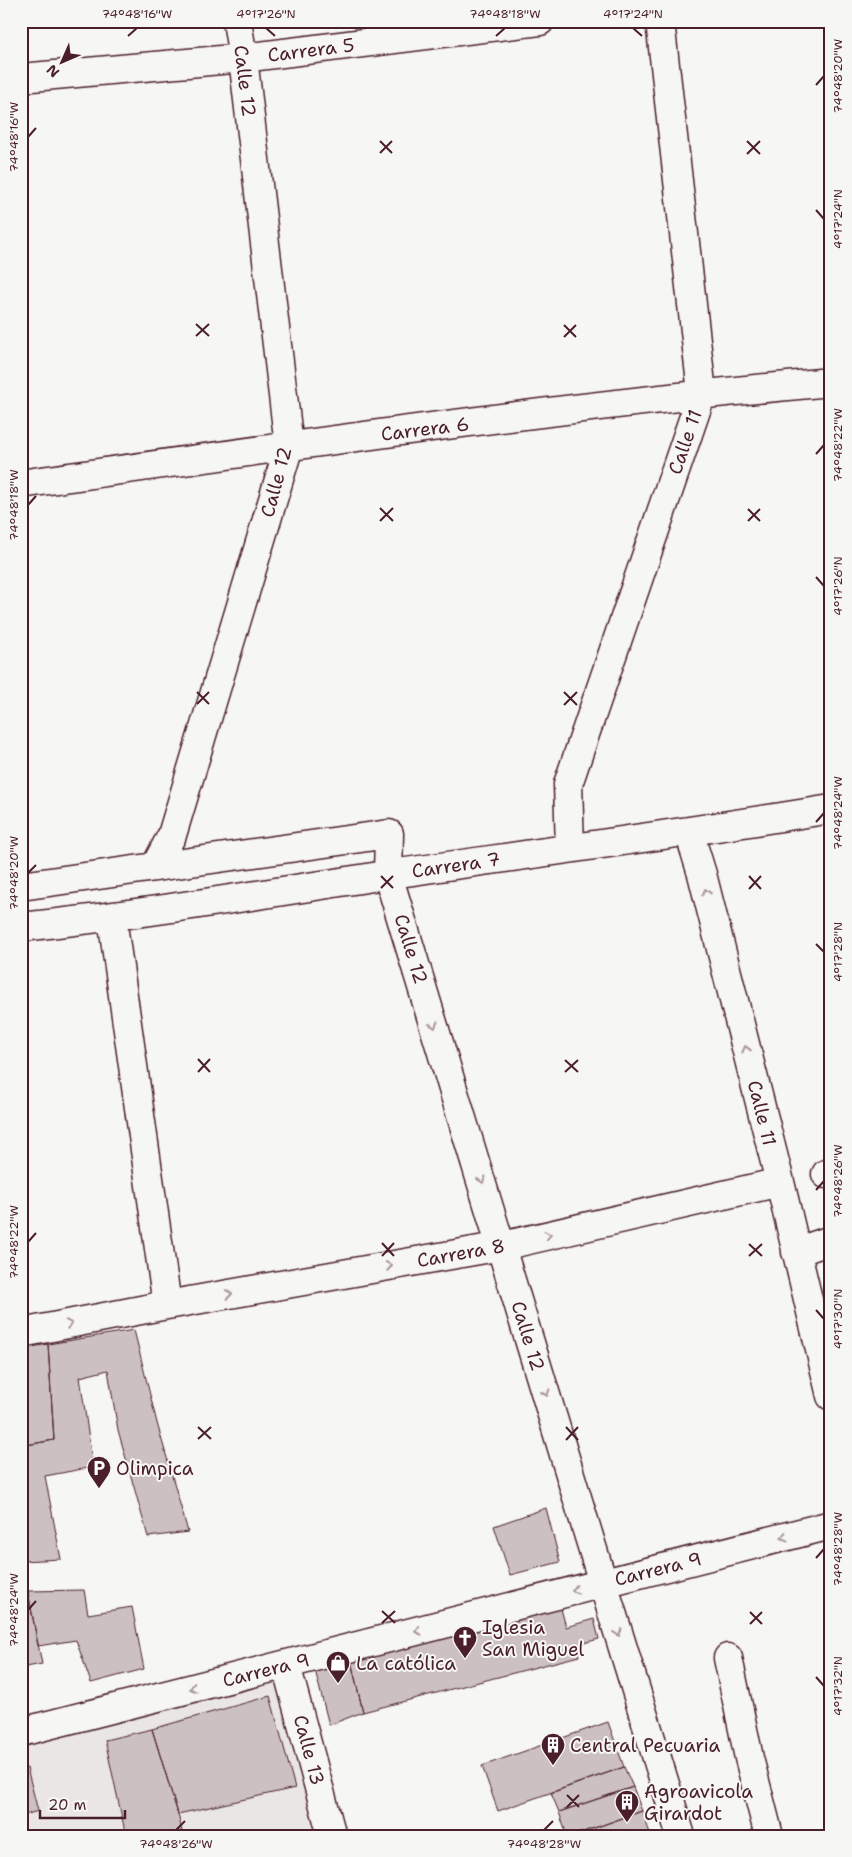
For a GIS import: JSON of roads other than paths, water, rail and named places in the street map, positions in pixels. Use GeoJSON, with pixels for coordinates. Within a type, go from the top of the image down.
{"type":"FeatureCollection","features":[{"type":"Feature","properties":{"kind":"street","name":"Calle 12"},"geometry":{"type":"LineString","coordinates":[[155,867],[172,835],[289,446],[237,21]]}},
{"type":"Feature","properties":{"kind":"street","name":"Carrera 5"},"geometry":{"type":"LineString","coordinates":[[21,78],[243,58],[540,21]]}},
{"type":"Feature","properties":{"kind":"street","name":"Calle 11"},"geometry":{"type":"LineString","coordinates":[[570,848],[568,784],[702,393],[660,21]]}},
{"type":"Feature","properties":{"kind":"street","name":"Carrera 6"},"geometry":{"type":"LineString","coordinates":[[21,484],[289,446],[702,393],[831,382]]}},
{"type":"Feature","properties":{"kind":"street","name":"Carrera 7"},"geometry":{"type":"LineString","coordinates":[[21,927],[112,918],[388,875],[689,832],[831,808]]}},
{"type":"Feature","properties":{"kind":"street","name":"Calle 11"},"geometry":{"type":"LineString","coordinates":[[689,832],[702,874],[780,1182],[831,1396]]}},
{"type":"Feature","properties":{"kind":"street","name":"Calle 12"},"geometry":{"type":"LineString","coordinates":[[155,867],[389,834],[388,875],[681,1836]]}},
{"type":"Feature","properties":{"kind":"street"},"geometry":{"type":"LineString","coordinates":[[21,886],[155,867]]}},
{"type":"Feature","properties":{"kind":"street"},"geometry":{"type":"LineString","coordinates":[[112,918],[167,1305]]}},
{"type":"Feature","properties":{"kind":"street","name":"Carrera 8"},"geometry":{"type":"LineString","coordinates":[[21,1333],[167,1305],[502,1246],[780,1182]]}},
{"type":"Feature","properties":{"kind":"street"},"geometry":{"type":"LineString","coordinates":[[796,1252],[831,1240]]}},
{"type":"Feature","properties":{"kind":"street","name":"Carrera 9"},"geometry":{"type":"LineString","coordinates":[[21,1732],[831,1524]]}},
{"type":"Feature","properties":{"kind":"street"},"geometry":{"type":"LineString","coordinates":[[728,1658],[749,1758],[769,1836]]}},
{"type":"Feature","properties":{"kind":"street","name":"Calle 13"},"geometry":{"type":"LineString","coordinates":[[286,1664],[332,1836]]}},
{"type":"Feature","properties":{"kind":"place","name":"Olimpica"},"geometry":{"type":"Point","coordinates":[99,1489]}},
{"type":"Feature","properties":{"kind":"place","name":"Iglesia San Miguel"},"geometry":{"type":"Point","coordinates":[465,1659]}},
{"type":"Feature","properties":{"kind":"place","name":"La católica"},"geometry":{"type":"Point","coordinates":[338,1684]}},
{"type":"Feature","properties":{"kind":"place","name":"Central Pecuaria"},"geometry":{"type":"Point","coordinates":[553,1766]}},
{"type":"Feature","properties":{"kind":"place","name":"Agroavicola Girardot"},"geometry":{"type":"Point","coordinates":[627,1823]}}]}
